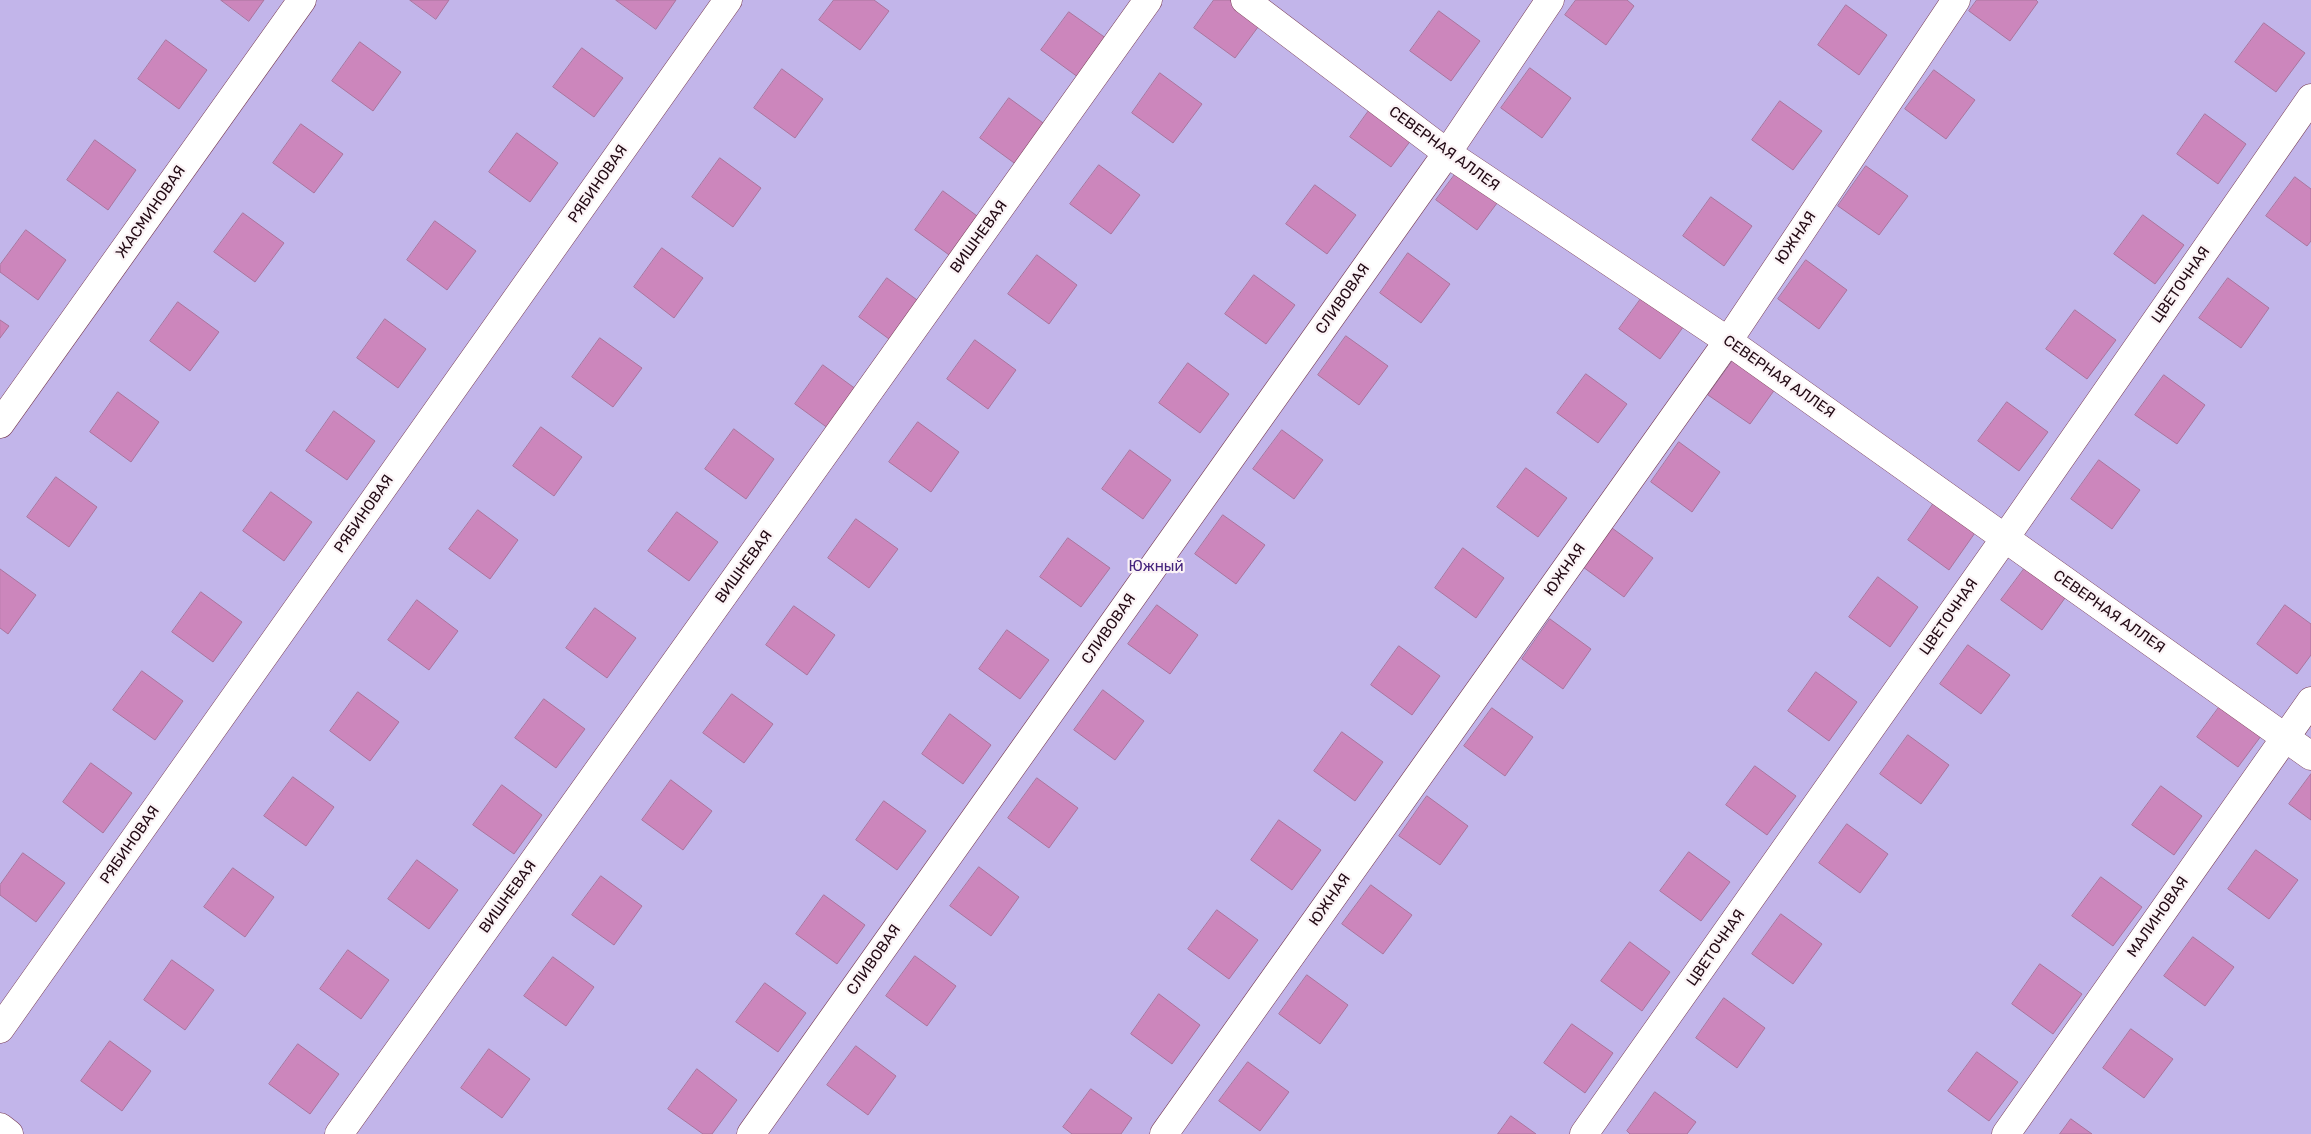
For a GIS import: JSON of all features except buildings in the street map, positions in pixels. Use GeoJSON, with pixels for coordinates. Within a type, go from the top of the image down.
{"type":"FeatureCollection","features":[{"type":"Feature","properties":{"kind":"street","name":"ЖАСМИНОВАЯ"},"geometry":{"type":"LineString","coordinates":[[0,424],[302,0]]}},
{"type":"Feature","properties":{"kind":"street","name":"РЯБИНОВАЯ"},"geometry":{"type":"LineString","coordinates":[[0,1029],[728,0]]}},
{"type":"Feature","properties":{"kind":"street","name":"ВИШНЕВАЯ"},"geometry":{"type":"LineString","coordinates":[[339,1134],[1148,0]]}},
{"type":"Feature","properties":{"kind":"street","name":"СЕВЕРНАЯ АЛЛЕЯ"},"geometry":{"type":"LineString","coordinates":[[1245,0],[1447,153],[1728,341],[2311,756]]}},
{"type":"Feature","properties":{"kind":"street","name":"СЛИВОВАЯ"},"geometry":{"type":"LineString","coordinates":[[751,1134],[1447,153],[1550,0]]}},
{"type":"Feature","properties":{"kind":"street","name":"ЮЖНАЯ"},"geometry":{"type":"LineString","coordinates":[[1164,1134],[1728,341],[1956,0]]}},
{"type":"Feature","properties":{"kind":"street","name":"ЦВЕТОЧНАЯ"},"geometry":{"type":"LineString","coordinates":[[1584,1134],[2005,538],[2311,98]]}},
{"type":"Feature","properties":{"kind":"street","name":"МАЛИНОВАЯ"},"geometry":{"type":"LineString","coordinates":[[2006,1134],[2311,701]]}},
{"type":"Feature","properties":{"kind":"street"},"geometry":{"type":"LineString","coordinates":[[0,1127],[9,1134]]}},
{"type":"Feature","properties":{"kind":"green space","name":"Южный"},"geometry":{"type":"Polygon","coordinates":[[[0,0],[2311,0],[2311,1134],[0,1134],[0,0]]]}}]}
